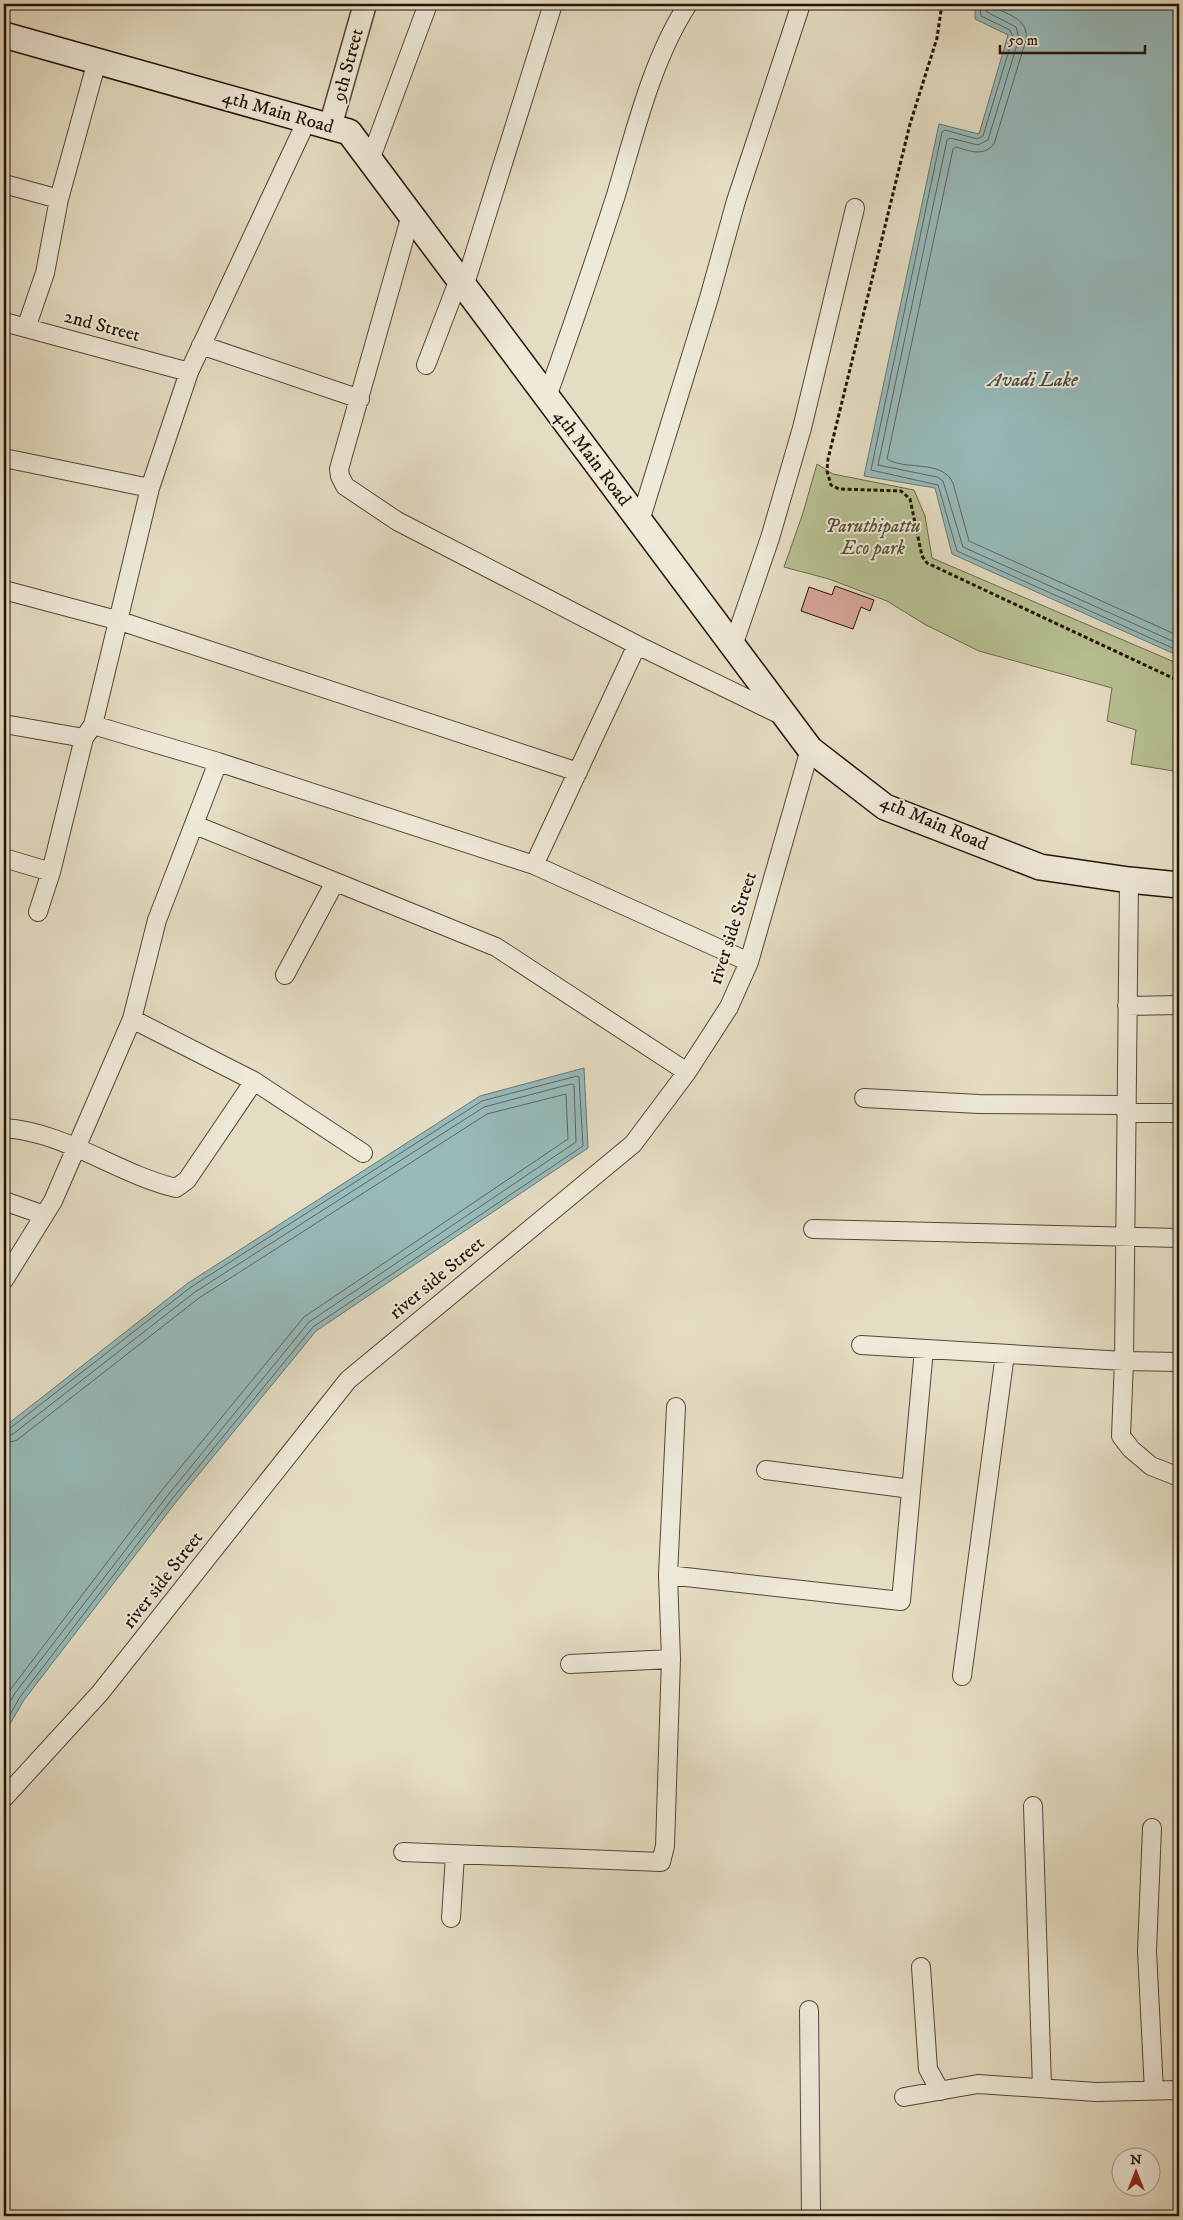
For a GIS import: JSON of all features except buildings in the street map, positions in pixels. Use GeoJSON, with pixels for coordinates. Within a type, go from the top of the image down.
{"type":"FeatureCollection","features":[{"type":"Feature","properties":{"kind":"main road","name":"4th Main Road"},"geometry":{"type":"LineString","coordinates":[[4,35],[349,132],[810,748],[885,807],[1040,866],[1128,880],[1179,885]]}},
{"type":"Feature","properties":{"kind":"street","name":"9th Street"},"geometry":{"type":"LineString","coordinates":[[330,127],[364,4]]}},
{"type":"Feature","properties":{"kind":"street"},"geometry":{"type":"LineString","coordinates":[[370,160],[428,4]]}},
{"type":"Feature","properties":{"kind":"street"},"geometry":{"type":"LineString","coordinates":[[426,365],[462,283],[553,4]]}},
{"type":"Feature","properties":{"kind":"street"},"geometry":{"type":"LineString","coordinates":[[547,397],[597,254],[645,102],[675,24],[688,4]]}},
{"type":"Feature","properties":{"kind":"street"},"geometry":{"type":"LineString","coordinates":[[640,521],[709,298],[736,201],[801,4]]}},
{"type":"Feature","properties":{"kind":"street"},"geometry":{"type":"LineString","coordinates":[[26,328],[45,273],[59,199],[97,61]]}},
{"type":"Feature","properties":{"kind":"street"},"geometry":{"type":"LineString","coordinates":[[38,912],[51,872],[120,620],[150,488],[189,372],[307,120]]}},
{"type":"Feature","properties":{"kind":"street"},"geometry":{"type":"LineString","coordinates":[[4,184],[59,199]]}},
{"type":"Feature","properties":{"kind":"street"},"geometry":{"type":"LineString","coordinates":[[733,646],[770,538],[802,428],[855,208]]}},
{"type":"Feature","properties":{"kind":"street"},"geometry":{"type":"LineString","coordinates":[[411,215],[339,469],[345,486],[398,521],[637,645],[788,719]]}},
{"type":"Feature","properties":{"kind":"street","name":"2nd Street"},"geometry":{"type":"LineString","coordinates":[[4,322],[189,372]]}},
{"type":"Feature","properties":{"kind":"street"},"geometry":{"type":"LineString","coordinates":[[201,345],[360,399]]}},
{"type":"Feature","properties":{"kind":"street"},"geometry":{"type":"LineString","coordinates":[[4,458],[150,488]]}},
{"type":"Feature","properties":{"kind":"street"},"geometry":{"type":"LineString","coordinates":[[4,590],[120,620],[578,772]]}},
{"type":"Feature","properties":{"kind":"street"},"geometry":{"type":"LineString","coordinates":[[534,865],[637,645]]}},
{"type":"Feature","properties":{"kind":"street"},"geometry":{"type":"LineString","coordinates":[[4,724],[89,732],[218,762],[534,865],[749,962]]}},
{"type":"Feature","properties":{"kind":"street","name":"river side Street"},"geometry":{"type":"LineString","coordinates":[[4,1798],[100,1693],[348,1380],[633,1144],[687,1072],[729,1007],[749,962],[810,748]]}},
{"type":"Feature","properties":{"kind":"street"},"geometry":{"type":"LineString","coordinates":[[4,1280],[44,1215],[78,1148],[132,1019],[157,920],[218,762]]}},
{"type":"Feature","properties":{"kind":"street"},"geometry":{"type":"LineString","coordinates":[[195,824],[496,947],[687,1072]]}},
{"type":"Feature","properties":{"kind":"street"},"geometry":{"type":"LineString","coordinates":[[4,858],[51,872]]}},
{"type":"Feature","properties":{"kind":"street"},"geometry":{"type":"LineString","coordinates":[[1128,880],[1124,1361],[1121,1436],[1131,1449],[1151,1466],[1179,1477]]}},
{"type":"Feature","properties":{"kind":"street"},"geometry":{"type":"LineString","coordinates":[[285,975],[335,882]]}},
{"type":"Feature","properties":{"kind":"street"},"geometry":{"type":"LineString","coordinates":[[1127,1006],[1179,1005]]}},
{"type":"Feature","properties":{"kind":"street"},"geometry":{"type":"LineString","coordinates":[[132,1019],[254,1081],[363,1153]]}},
{"type":"Feature","properties":{"kind":"street"},"geometry":{"type":"LineString","coordinates":[[4,1128],[19,1129],[78,1148],[155,1183],[176,1188],[187,1180],[254,1081]]}},
{"type":"Feature","properties":{"kind":"street"},"geometry":{"type":"LineString","coordinates":[[864,1098],[1126,1109],[1179,1114]]}},
{"type":"Feature","properties":{"kind":"street"},"geometry":{"type":"LineString","coordinates":[[4,1200],[44,1215]]}},
{"type":"Feature","properties":{"kind":"street"},"geometry":{"type":"LineString","coordinates":[[812,1229],[1179,1238]]}},
{"type":"Feature","properties":{"kind":"street"},"geometry":{"type":"LineString","coordinates":[[861,1346],[1124,1361],[1179,1362]]}},
{"type":"Feature","properties":{"kind":"street"},"geometry":{"type":"LineString","coordinates":[[668,1575],[900,1600],[924,1349]]}},
{"type":"Feature","properties":{"kind":"street"},"geometry":{"type":"LineString","coordinates":[[962,1676],[1005,1354]]}},
{"type":"Feature","properties":{"kind":"street"},"geometry":{"type":"LineString","coordinates":[[404,1852],[661,1862],[665,1846],[671,1659],[668,1575],[676,1407]]}},
{"type":"Feature","properties":{"kind":"street"},"geometry":{"type":"LineString","coordinates":[[766,1470],[911,1488]]}},
{"type":"Feature","properties":{"kind":"street"},"geometry":{"type":"LineString","coordinates":[[570,1664],[671,1659]]}},
{"type":"Feature","properties":{"kind":"street"},"geometry":{"type":"LineString","coordinates":[[1033,1806],[1042,2087]]}},
{"type":"Feature","properties":{"kind":"street"},"geometry":{"type":"LineString","coordinates":[[1152,1828],[1147,1952],[1154,2091]]}},
{"type":"Feature","properties":{"kind":"street"},"geometry":{"type":"LineString","coordinates":[[451,1918],[455,1855]]}},
{"type":"Feature","properties":{"kind":"street"},"geometry":{"type":"LineString","coordinates":[[921,1966],[928,2070],[940,2091]]}},
{"type":"Feature","properties":{"kind":"street"},"geometry":{"type":"LineString","coordinates":[[809,2010],[810,2216]]}},
{"type":"Feature","properties":{"kind":"street"},"geometry":{"type":"LineString","coordinates":[[904,2097],[978,2084],[1096,2092],[1179,2090]]}},
{"type":"Feature","properties":{"kind":"path"},"geometry":{"type":"LineString","coordinates":[[942,4],[937,38],[910,124],[830,449],[828,478],[831,485],[839,489],[901,491],[906,494],[912,504],[922,556],[927,563],[1179,681]]}},
{"type":"Feature","properties":{"kind":"green space","name":"Paruthipattu Eco park"},"geometry":{"type":"Polygon","coordinates":[[[817,464],[833,474],[914,490],[925,516],[932,558],[1179,664],[1179,772],[1131,764],[1136,730],[1107,721],[1112,688],[979,651],[926,625],[887,601],[829,579],[784,567],[803,513],[817,464]]]}},
{"type":"Feature","properties":{"kind":"water","name":"Avadi Lake"},"geometry":{"type":"Polygon","coordinates":[[[975,4],[1179,4],[1179,656],[952,554],[935,488],[864,476],[939,124],[979,134],[1008,35],[975,19],[975,4]]]}},
{"type":"Feature","properties":{"kind":"water"},"geometry":{"type":"Polygon","coordinates":[[[584,1068],[588,1148],[316,1331],[176,1502],[24,1700],[4,1734],[4,1427],[188,1283],[480,1096],[584,1068]]]}}]}
